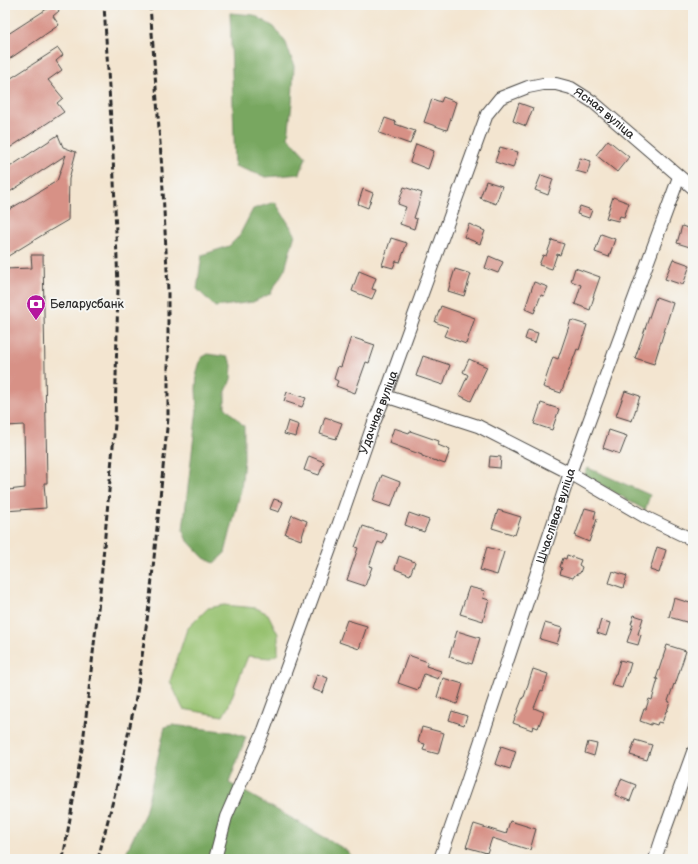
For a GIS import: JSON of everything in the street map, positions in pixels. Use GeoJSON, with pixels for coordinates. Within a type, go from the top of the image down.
{"type":"FeatureCollection","features":[{"type":"Feature","properties":{"kind":"street","name":"Ясная вуліца"},"geometry":{"type":"LineString","coordinates":[[500,98],[528,87],[543,84],[556,84],[571,88],[593,102],[693,188]]}},
{"type":"Feature","properties":{"kind":"street","name":"Удачная вуліца"},"geometry":{"type":"LineString","coordinates":[[215,859],[226,817],[264,730],[330,549],[373,425],[385,396],[487,114],[500,98]]}},
{"type":"Feature","properties":{"kind":"street","name":"Шчаслівая вуліца"},"geometry":{"type":"LineString","coordinates":[[440,859],[570,473],[679,177]]}},
{"type":"Feature","properties":{"kind":"street"},"geometry":{"type":"LineString","coordinates":[[385,396],[478,426],[570,473],[647,518],[693,540]]}},
{"type":"Feature","properties":{"kind":"street"},"geometry":{"type":"LineString","coordinates":[[655,859],[693,752]]}},
{"type":"Feature","properties":{"kind":"green space"},"geometry":{"type":"Polygon","coordinates":[[[230,13],[254,15],[274,27],[286,43],[294,66],[288,137],[306,157],[300,174],[266,177],[235,166],[230,13]]]}},
{"type":"Feature","properties":{"kind":"green space"},"geometry":{"type":"Polygon","coordinates":[[[275,202],[295,234],[285,269],[270,294],[253,302],[215,307],[197,289],[202,255],[229,246],[239,236],[253,209],[275,202]]]}},
{"type":"Feature","properties":{"kind":"green space"},"geometry":{"type":"Polygon","coordinates":[[[208,354],[228,357],[232,365],[231,379],[225,394],[225,407],[244,426],[244,460],[241,490],[225,553],[214,563],[204,558],[186,539],[183,530],[197,409],[197,372],[201,358],[208,354]]]}},
{"type":"Feature","properties":{"kind":"green space"},"geometry":{"type":"Polygon","coordinates":[[[588,468],[650,495],[645,510],[584,475],[588,468]]]}},
{"type":"Feature","properties":{"kind":"green space"},"geometry":{"type":"Polygon","coordinates":[[[224,605],[256,608],[268,614],[278,634],[278,654],[270,658],[248,656],[223,716],[183,709],[170,681],[187,629],[208,608],[224,605]]]}},
{"type":"Feature","properties":{"kind":"green space"},"geometry":{"type":"Polygon","coordinates":[[[172,725],[231,732],[246,737],[229,783],[346,850],[354,859],[123,859],[145,813],[165,727],[172,725]]]}},
{"type":"Feature","properties":{"kind":"building"},"geometry":{"type":"Polygon","coordinates":[[[53,5],[56,5],[59,11],[53,16],[59,25],[5,62],[5,36],[53,5]]]}},
{"type":"Feature","properties":{"kind":"building"},"geometry":{"type":"Polygon","coordinates":[[[58,48],[63,55],[56,61],[62,70],[48,80],[63,98],[57,103],[64,112],[5,151],[5,82],[58,48]]]}},
{"type":"Feature","properties":{"kind":"building"},"geometry":{"type":"Polygon","coordinates":[[[443,97],[456,102],[447,130],[424,122],[432,99],[441,102],[443,97]]]}},
{"type":"Feature","properties":{"kind":"building"},"geometry":{"type":"Polygon","coordinates":[[[519,103],[533,108],[526,126],[513,121],[519,103]]]}},
{"type":"Feature","properties":{"kind":"building"},"geometry":{"type":"Polygon","coordinates":[[[385,118],[396,122],[395,124],[415,131],[410,144],[379,133],[385,118]]]}},
{"type":"Feature","properties":{"kind":"building"},"geometry":{"type":"Polygon","coordinates":[[[58,135],[63,147],[76,152],[69,179],[68,220],[5,258],[5,212],[57,181],[66,155],[5,195],[5,170],[58,135]]]}},
{"type":"Feature","properties":{"kind":"building"},"geometry":{"type":"Polygon","coordinates":[[[608,140],[629,157],[617,172],[596,155],[608,140]]]}},
{"type":"Feature","properties":{"kind":"building"},"geometry":{"type":"Polygon","coordinates":[[[416,144],[434,151],[428,169],[410,162],[416,144]]]}},
{"type":"Feature","properties":{"kind":"building"},"geometry":{"type":"Polygon","coordinates":[[[500,147],[518,152],[513,168],[495,162],[500,147]]]}},
{"type":"Feature","properties":{"kind":"building"},"geometry":{"type":"Polygon","coordinates":[[[580,158],[591,161],[587,174],[576,171],[580,158]]]}},
{"type":"Feature","properties":{"kind":"building"},"geometry":{"type":"Polygon","coordinates":[[[541,175],[553,179],[548,195],[535,190],[541,175]]]}},
{"type":"Feature","properties":{"kind":"building"},"geometry":{"type":"Polygon","coordinates":[[[486,181],[502,186],[496,204],[480,198],[486,181]]]}},
{"type":"Feature","properties":{"kind":"building"},"geometry":{"type":"Polygon","coordinates":[[[404,187],[422,193],[414,218],[417,219],[414,229],[400,224],[406,207],[398,204],[404,187]]]}},
{"type":"Feature","properties":{"kind":"building"},"geometry":{"type":"Polygon","coordinates":[[[363,189],[373,193],[368,208],[358,204],[363,189]]]}},
{"type":"Feature","properties":{"kind":"building"},"geometry":{"type":"Polygon","coordinates":[[[613,197],[629,203],[624,217],[620,216],[618,221],[606,218],[613,197]]]}},
{"type":"Feature","properties":{"kind":"building"},"geometry":{"type":"Polygon","coordinates":[[[580,206],[592,210],[589,218],[577,214],[580,206]]]}},
{"type":"Feature","properties":{"kind":"building"},"geometry":{"type":"Polygon","coordinates":[[[469,224],[485,231],[480,244],[464,237],[469,224]]]}},
{"type":"Feature","properties":{"kind":"building"},"geometry":{"type":"Polygon","coordinates":[[[682,226],[693,230],[693,248],[677,243],[682,226]]]}},
{"type":"Feature","properties":{"kind":"building"},"geometry":{"type":"Polygon","coordinates":[[[601,234],[615,239],[609,257],[595,252],[601,234]]]}},
{"type":"Feature","properties":{"kind":"building"},"geometry":{"type":"Polygon","coordinates":[[[391,238],[407,243],[400,262],[396,261],[393,268],[382,265],[391,238]]]}},
{"type":"Feature","properties":{"kind":"building"},"geometry":{"type":"Polygon","coordinates":[[[552,240],[564,244],[560,255],[557,254],[552,269],[539,265],[543,255],[546,256],[552,240]]]}},
{"type":"Feature","properties":{"kind":"building"},"geometry":{"type":"Polygon","coordinates":[[[31,255],[43,255],[47,483],[44,483],[46,508],[5,511],[5,502],[8,490],[25,488],[24,425],[6,426],[5,269],[32,268],[31,255]]]}},
{"type":"Feature","properties":{"kind":"building"},"geometry":{"type":"Polygon","coordinates":[[[489,256],[503,262],[498,273],[485,268],[489,256]]]}},
{"type":"Feature","properties":{"kind":"building"},"geometry":{"type":"Polygon","coordinates":[[[673,259],[690,265],[683,285],[665,279],[673,259]]]}},
{"type":"Feature","properties":{"kind":"building"},"geometry":{"type":"Polygon","coordinates":[[[575,268],[600,277],[590,310],[575,304],[581,285],[571,281],[575,268]]]}},
{"type":"Feature","properties":{"kind":"building"},"geometry":{"type":"Polygon","coordinates":[[[455,269],[471,274],[464,296],[448,291],[455,269]]]}},
{"type":"Feature","properties":{"kind":"building"},"geometry":{"type":"Polygon","coordinates":[[[359,271],[376,278],[372,289],[376,290],[372,299],[352,291],[359,271]]]}},
{"type":"Feature","properties":{"kind":"building"},"geometry":{"type":"Polygon","coordinates":[[[534,282],[548,287],[544,296],[541,295],[534,313],[525,309],[534,282]]]}},
{"type":"Feature","properties":{"kind":"building"},"geometry":{"type":"Polygon","coordinates":[[[656,297],[673,303],[654,364],[635,358],[656,297]]]}},
{"type":"Feature","properties":{"kind":"building"},"geometry":{"type":"Polygon","coordinates":[[[441,306],[475,318],[466,344],[444,336],[448,327],[435,322],[441,306]]]}},
{"type":"Feature","properties":{"kind":"building"},"geometry":{"type":"Polygon","coordinates":[[[571,320],[587,325],[579,350],[577,349],[561,393],[543,387],[553,357],[558,359],[571,320]]]}},
{"type":"Feature","properties":{"kind":"building"},"geometry":{"type":"Polygon","coordinates":[[[528,330],[538,333],[535,343],[525,339],[528,330]]]}},
{"type":"Feature","properties":{"kind":"building"},"geometry":{"type":"Polygon","coordinates":[[[351,337],[375,345],[369,363],[366,362],[355,393],[336,386],[338,381],[334,379],[338,366],[341,367],[351,337]]]}},
{"type":"Feature","properties":{"kind":"building"},"geometry":{"type":"Polygon","coordinates":[[[423,356],[450,365],[443,385],[416,376],[423,356]]]}},
{"type":"Feature","properties":{"kind":"building"},"geometry":{"type":"Polygon","coordinates":[[[469,359],[487,367],[471,401],[459,395],[468,375],[463,372],[469,359]]]}},
{"type":"Feature","properties":{"kind":"building"},"geometry":{"type":"Polygon","coordinates":[[[625,391],[640,396],[632,421],[616,416],[625,391]]]}},
{"type":"Feature","properties":{"kind":"building"},"geometry":{"type":"Polygon","coordinates":[[[287,392],[306,398],[302,407],[284,401],[287,392]]]}},
{"type":"Feature","properties":{"kind":"building"},"geometry":{"type":"Polygon","coordinates":[[[541,403],[559,409],[552,430],[534,424],[541,403]]]}},
{"type":"Feature","properties":{"kind":"building"},"geometry":{"type":"Polygon","coordinates":[[[325,417],[342,423],[336,439],[320,434],[325,417]]]}},
{"type":"Feature","properties":{"kind":"building"},"geometry":{"type":"Polygon","coordinates":[[[288,421],[299,425],[296,437],[284,434],[288,421]]]}},
{"type":"Feature","properties":{"kind":"building"},"geometry":{"type":"Polygon","coordinates":[[[394,428],[409,433],[410,431],[439,441],[438,445],[450,450],[445,464],[389,443],[394,428]]]}},
{"type":"Feature","properties":{"kind":"building"},"geometry":{"type":"Polygon","coordinates":[[[609,430],[627,436],[620,454],[603,448],[609,430]]]}},
{"type":"Feature","properties":{"kind":"building"},"geometry":{"type":"Polygon","coordinates":[[[309,456],[324,462],[319,475],[304,470],[309,456]]]}},
{"type":"Feature","properties":{"kind":"building"},"geometry":{"type":"Polygon","coordinates":[[[490,456],[501,457],[500,468],[489,467],[490,456]]]}},
{"type":"Feature","properties":{"kind":"building"},"geometry":{"type":"Polygon","coordinates":[[[382,475],[400,482],[391,507],[373,501],[382,475]]]}},
{"type":"Feature","properties":{"kind":"building"},"geometry":{"type":"Polygon","coordinates":[[[274,499],[283,502],[279,512],[270,509],[274,499]]]}},
{"type":"Feature","properties":{"kind":"building"},"geometry":{"type":"Polygon","coordinates":[[[585,508],[596,511],[594,518],[597,519],[589,542],[575,536],[585,508]]]}},
{"type":"Feature","properties":{"kind":"building"},"geometry":{"type":"Polygon","coordinates":[[[498,510],[521,517],[515,535],[492,528],[498,510]]]}},
{"type":"Feature","properties":{"kind":"building"},"geometry":{"type":"Polygon","coordinates":[[[409,513],[429,520],[424,532],[405,525],[409,513]]]}},
{"type":"Feature","properties":{"kind":"building"},"geometry":{"type":"Polygon","coordinates":[[[292,515],[307,521],[301,540],[285,534],[292,515]]]}},
{"type":"Feature","properties":{"kind":"building"},"geometry":{"type":"Polygon","coordinates":[[[363,526],[387,534],[383,544],[378,542],[369,566],[372,567],[365,586],[347,580],[358,548],[355,547],[363,526]]]}},
{"type":"Feature","properties":{"kind":"building"},"geometry":{"type":"Polygon","coordinates":[[[487,547],[504,552],[497,575],[480,570],[487,547]]]}},
{"type":"Feature","properties":{"kind":"building"},"geometry":{"type":"Polygon","coordinates":[[[657,547],[666,550],[659,573],[650,570],[657,547]]]}},
{"type":"Feature","properties":{"kind":"building"},"geometry":{"type":"Polygon","coordinates":[[[567,555],[581,560],[579,565],[582,567],[580,573],[575,575],[573,578],[560,574],[562,568],[560,567],[563,558],[566,559],[567,555]]]}},
{"type":"Feature","properties":{"kind":"building"},"geometry":{"type":"Polygon","coordinates":[[[399,556],[415,562],[410,575],[395,569],[399,556]]]}},
{"type":"Feature","properties":{"kind":"building"},"geometry":{"type":"Polygon","coordinates":[[[613,571],[627,576],[623,588],[609,583],[613,571]]]}},
{"type":"Feature","properties":{"kind":"building"},"geometry":{"type":"Polygon","coordinates":[[[469,587],[485,591],[483,598],[489,600],[483,621],[460,614],[469,587]]]}},
{"type":"Feature","properties":{"kind":"building"},"geometry":{"type":"Polygon","coordinates":[[[674,598],[693,604],[693,624],[669,617],[674,598]]]}},
{"type":"Feature","properties":{"kind":"building"},"geometry":{"type":"Polygon","coordinates":[[[634,615],[643,618],[638,634],[641,635],[638,645],[627,642],[633,624],[631,624],[634,615]]]}},
{"type":"Feature","properties":{"kind":"building"},"geometry":{"type":"Polygon","coordinates":[[[347,620],[367,626],[359,649],[339,642],[347,620]]]}},
{"type":"Feature","properties":{"kind":"building"},"geometry":{"type":"Polygon","coordinates":[[[601,620],[610,623],[606,636],[597,633],[601,620]]]}},
{"type":"Feature","properties":{"kind":"building"},"geometry":{"type":"Polygon","coordinates":[[[545,623],[562,628],[557,644],[540,639],[545,623]]]}},
{"type":"Feature","properties":{"kind":"building"},"geometry":{"type":"Polygon","coordinates":[[[457,631],[480,638],[472,664],[449,657],[457,631]]]}},
{"type":"Feature","properties":{"kind":"building"},"geometry":{"type":"Polygon","coordinates":[[[667,645],[686,651],[668,701],[670,702],[662,723],[658,722],[657,725],[651,723],[651,725],[640,721],[649,699],[652,700],[658,679],[656,679],[667,645]]]}},
{"type":"Feature","properties":{"kind":"building"},"geometry":{"type":"Polygon","coordinates":[[[408,655],[428,662],[426,666],[441,671],[438,679],[424,674],[418,690],[398,683],[408,655]]]}},
{"type":"Feature","properties":{"kind":"building"},"geometry":{"type":"Polygon","coordinates":[[[620,660],[631,663],[622,688],[611,685],[620,660]]]}},
{"type":"Feature","properties":{"kind":"building"},"geometry":{"type":"Polygon","coordinates":[[[533,669],[548,674],[543,691],[541,690],[534,708],[544,712],[538,728],[533,726],[532,730],[513,723],[524,697],[533,669]]]}},
{"type":"Feature","properties":{"kind":"building"},"geometry":{"type":"Polygon","coordinates":[[[317,674],[328,678],[323,693],[312,689],[317,674]]]}},
{"type":"Feature","properties":{"kind":"building"},"geometry":{"type":"Polygon","coordinates":[[[443,678],[463,684],[457,704],[437,697],[443,678]]]}},
{"type":"Feature","properties":{"kind":"building"},"geometry":{"type":"Polygon","coordinates":[[[452,711],[467,716],[464,725],[449,720],[452,711]]]}},
{"type":"Feature","properties":{"kind":"building"},"geometry":{"type":"Polygon","coordinates":[[[422,727],[444,733],[438,754],[423,750],[425,744],[418,742],[422,727]]]}},
{"type":"Feature","properties":{"kind":"building"},"geometry":{"type":"Polygon","coordinates":[[[635,740],[652,745],[647,760],[630,755],[635,740]]]}},
{"type":"Feature","properties":{"kind":"building"},"geometry":{"type":"Polygon","coordinates":[[[588,742],[597,744],[594,756],[585,753],[588,742]]]}},
{"type":"Feature","properties":{"kind":"building"},"geometry":{"type":"Polygon","coordinates":[[[501,746],[516,751],[510,769],[495,764],[501,746]]]}},
{"type":"Feature","properties":{"kind":"building"},"geometry":{"type":"Polygon","coordinates":[[[621,779],[636,785],[630,801],[615,795],[621,779]]]}},
{"type":"Feature","properties":{"kind":"building"},"geometry":{"type":"Polygon","coordinates":[[[510,821],[536,829],[530,850],[492,838],[487,853],[466,847],[474,824],[506,834],[510,821]]]}},
{"type":"Feature","properties":{"kind":"railway"},"geometry":{"type":"LineString","coordinates":[[63,859],[83,743],[100,591],[115,424],[118,286],[113,154],[104,5]]}},
{"type":"Feature","properties":{"kind":"railway"},"geometry":{"type":"LineString","coordinates":[[98,859],[118,781],[137,693],[150,598],[168,418],[168,291],[162,170],[150,5]]}},
{"type":"Feature","properties":{"kind":"place","name":"Беларусбанк"},"geometry":{"type":"Point","coordinates":[36,321]}}]}
